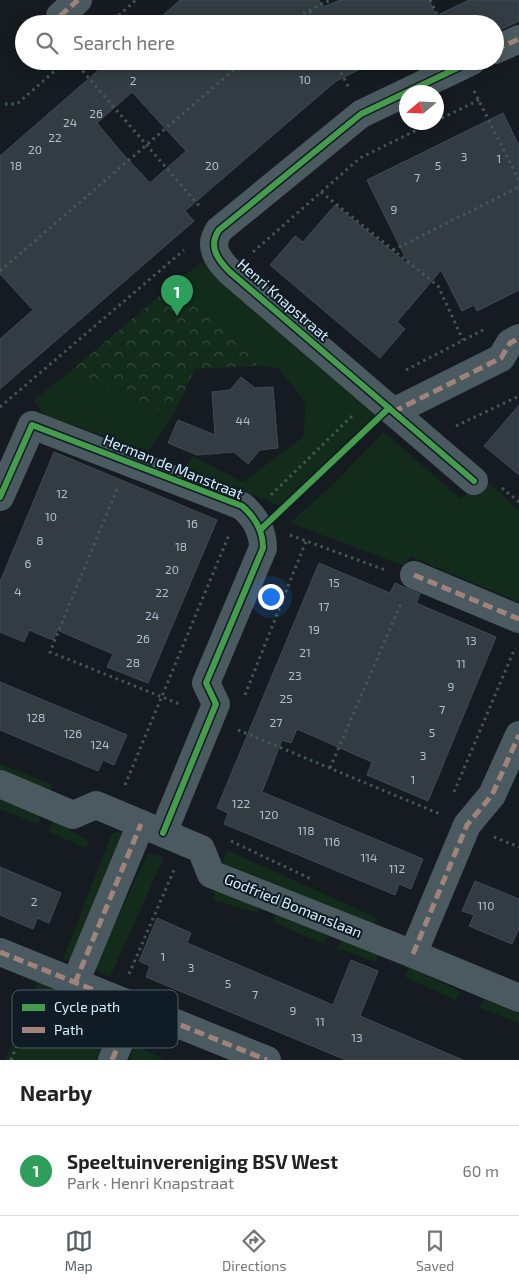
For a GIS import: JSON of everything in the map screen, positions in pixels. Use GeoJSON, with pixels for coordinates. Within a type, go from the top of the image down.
{"type":"FeatureCollection","features":[{"type":"Feature","properties":{"kind":"street"},"geometry":{"type":"LineString","coordinates":[[504,46],[519,39]]}},
{"type":"Feature","properties":{"kind":"street"},"geometry":{"type":"LineString","coordinates":[[217,237],[361,114],[454,70]]}},
{"type":"Feature","properties":{"kind":"street","name":"Henri Knapstraat"},"geometry":{"type":"LineString","coordinates":[[217,237],[215,252],[230,272],[474,481]]}},
{"type":"Feature","properties":{"kind":"street"},"geometry":{"type":"LineString","coordinates":[[393,412],[501,358],[510,343],[519,338]]}},
{"type":"Feature","properties":{"kind":"street","name":"Herman de Manstraat"},"geometry":{"type":"LineString","coordinates":[[0,498],[32,425],[242,506],[258,526],[263,537]]}},
{"type":"Feature","properties":{"kind":"street"},"geometry":{"type":"LineString","coordinates":[[75,983],[216,704],[206,683],[263,548],[263,537]]}},
{"type":"Feature","properties":{"kind":"street"},"geometry":{"type":"LineString","coordinates":[[414,575],[519,619]]}},
{"type":"Feature","properties":{"kind":"street"},"geometry":{"type":"LineString","coordinates":[[413,954],[466,825],[492,794],[519,735]]}},
{"type":"Feature","properties":{"kind":"street","name":"Godfried Bomanslaan"},"geometry":{"type":"LineString","coordinates":[[0,784],[73,814],[96,805],[152,828],[201,849],[212,874],[519,998]]}},
{"type":"Feature","properties":{"kind":"street"},"geometry":{"type":"LineString","coordinates":[[0,952],[92,990]]}},
{"type":"Feature","properties":{"kind":"street"},"geometry":{"type":"LineString","coordinates":[[178,1024],[267,1060]]}},
{"type":"Feature","properties":{"kind":"street"},"geometry":{"type":"LineString","coordinates":[[112,1060],[117,1048]]}},
{"type":"Feature","properties":{"kind":"path"},"geometry":{"type":"LineString","coordinates":[[119,15],[136,0]]}},
{"type":"Feature","properties":{"kind":"path"},"geometry":{"type":"LineString","coordinates":[[302,15],[322,2],[330,0]]}},
{"type":"Feature","properties":{"kind":"path"},"geometry":{"type":"LineString","coordinates":[[430,0],[438,15]]}},
{"type":"Feature","properties":{"kind":"path"},"geometry":{"type":"LineString","coordinates":[[310,11],[312,15]]}},
{"type":"Feature","properties":{"kind":"path"},"geometry":{"type":"LineString","coordinates":[[2,104],[17,104],[56,70]]}},
{"type":"Feature","properties":{"kind":"path"},"geometry":{"type":"LineString","coordinates":[[0,407],[189,246],[217,237],[146,145],[82,70]]}},
{"type":"Feature","properties":{"kind":"path"},"geometry":{"type":"LineString","coordinates":[[0,271],[234,70]]}},
{"type":"Feature","properties":{"kind":"path"},"geometry":{"type":"LineString","coordinates":[[469,70],[479,100],[519,180]]}},
{"type":"Feature","properties":{"kind":"path"},"geometry":{"type":"LineString","coordinates":[[444,117],[479,100]]}},
{"type":"Feature","properties":{"kind":"path"},"geometry":{"type":"LineString","coordinates":[[230,272],[360,158],[417,130]]}},
{"type":"Feature","properties":{"kind":"path"},"geometry":{"type":"LineString","coordinates":[[393,250],[519,187]]}},
{"type":"Feature","properties":{"kind":"path"},"geometry":{"type":"LineString","coordinates":[[321,192],[438,286],[463,340]]}},
{"type":"Feature","properties":{"kind":"path"},"geometry":{"type":"LineString","coordinates":[[426,440],[519,396]]}},
{"type":"Feature","properties":{"kind":"path"},"geometry":{"type":"LineString","coordinates":[[263,537],[288,534],[403,576],[414,575],[330,768]]}},
{"type":"Feature","properties":{"kind":"path"},"geometry":{"type":"LineString","coordinates":[[452,798],[519,640]]}},
{"type":"Feature","properties":{"kind":"green space"},"geometry":{"type":"Polygon","coordinates":[[[202,262],[376,414],[280,506],[186,468],[192,456],[243,482],[303,437],[306,403],[278,368],[256,366],[258,351],[178,280],[202,262]]]}},
{"type":"Feature","properties":{"kind":"green space"},"geometry":{"type":"Polygon","coordinates":[[[178,280],[259,351],[256,366],[195,369],[173,416],[72,370],[178,280]]]}},
{"type":"Feature","properties":{"kind":"green space"},"geometry":{"type":"Polygon","coordinates":[[[72,370],[173,416],[149,451],[45,416],[34,400],[72,370]]]}},
{"type":"Feature","properties":{"kind":"green space"},"geometry":{"type":"Polygon","coordinates":[[[384,432],[460,498],[490,484],[519,510],[519,602],[412,557],[402,565],[290,523],[331,486],[384,432]]]}},
{"type":"Feature","properties":{"kind":"green space"},"geometry":{"type":"Polygon","coordinates":[[[0,764],[52,784],[47,795],[0,774],[0,764]]]}},
{"type":"Feature","properties":{"kind":"green space"},"geometry":{"type":"Polygon","coordinates":[[[0,797],[41,816],[38,824],[0,809],[0,797]]]}},
{"type":"Feature","properties":{"kind":"green space"},"geometry":{"type":"Polygon","coordinates":[[[53,820],[89,841],[86,848],[49,832],[53,820]]]}},
{"type":"Feature","properties":{"kind":"green space"},"geometry":{"type":"Polygon","coordinates":[[[124,831],[72,960],[63,959],[112,833],[124,831]]]}},
{"type":"Feature","properties":{"kind":"green space"},"geometry":{"type":"Polygon","coordinates":[[[227,850],[377,918],[374,926],[222,863],[227,850]]]}},
{"type":"Feature","properties":{"kind":"green space"},"geometry":{"type":"Polygon","coordinates":[[[148,853],[164,857],[110,977],[94,969],[148,853]]]}},
{"type":"Feature","properties":{"kind":"green space"},"geometry":{"type":"Polygon","coordinates":[[[216,887],[259,905],[257,913],[213,900],[216,887]]]}},
{"type":"Feature","properties":{"kind":"green space"},"geometry":{"type":"Polygon","coordinates":[[[276,912],[328,936],[324,944],[273,922],[276,912]]]}},
{"type":"Feature","properties":{"kind":"green space"},"geometry":{"type":"Polygon","coordinates":[[[342,939],[378,955],[375,962],[337,948],[342,939]]]}},
{"type":"Feature","properties":{"kind":"green space"},"geometry":{"type":"Polygon","coordinates":[[[409,967],[461,992],[455,1000],[405,977],[409,967]]]}},
{"type":"Feature","properties":{"kind":"green space"},"geometry":{"type":"Polygon","coordinates":[[[39,980],[64,990],[35,990],[39,980]]]}},
{"type":"Feature","properties":{"kind":"green space"},"geometry":{"type":"Polygon","coordinates":[[[485,1000],[519,1014],[519,1023],[479,1007],[485,1000]]]}},
{"type":"Feature","properties":{"kind":"green space"},"geometry":{"type":"Polygon","coordinates":[[[12,1044],[12,1048],[104,1048],[99,1060],[5,1060],[12,1044]]]}},
{"type":"Feature","properties":{"kind":"green space"},"geometry":{"type":"Polygon","coordinates":[[[134,1048],[141,1048],[166,1060],[129,1060],[134,1048]]]}},
{"type":"Feature","properties":{"kind":"building"},"geometry":{"type":"Polygon","coordinates":[[[180,0],[319,0],[323,7],[340,0],[429,0],[436,15],[163,15],[180,0]]]}},
{"type":"Feature","properties":{"kind":"building"},"geometry":{"type":"Polygon","coordinates":[[[469,0],[519,0],[519,21],[504,28],[504,15],[438,15],[469,0]]]}},
{"type":"Feature","properties":{"kind":"building"},"geometry":{"type":"Polygon","coordinates":[[[99,70],[359,70],[336,81],[185,211],[194,221],[0,389],[0,339],[33,310],[0,274],[0,156],[99,70]],[[132,92],[97,123],[150,183],[186,151],[132,92]]]}},
{"type":"Feature","properties":{"kind":"building"},"geometry":{"type":"Polygon","coordinates":[[[503,113],[519,146],[519,290],[477,311],[474,305],[462,311],[441,270],[397,322],[405,329],[380,358],[270,265],[295,236],[303,242],[335,205],[409,265],[367,180],[503,113]]]}},
{"type":"Feature","properties":{"kind":"building"},"geometry":{"type":"Polygon","coordinates":[[[241,377],[255,388],[273,387],[278,448],[260,450],[248,464],[234,452],[197,455],[168,443],[178,420],[215,435],[212,392],[230,390],[241,377]]]}},
{"type":"Feature","properties":{"kind":"building"},"geometry":{"type":"Polygon","coordinates":[[[519,405],[519,475],[484,446],[519,405]]]}},
{"type":"Feature","properties":{"kind":"building"},"geometry":{"type":"Polygon","coordinates":[[[54,452],[217,520],[148,683],[107,667],[113,654],[57,630],[53,640],[29,630],[24,642],[0,632],[0,582],[54,452]]]}},
{"type":"Feature","properties":{"kind":"building"},"geometry":{"type":"Polygon","coordinates":[[[319,563],[390,593],[395,583],[420,594],[416,603],[496,637],[428,801],[367,775],[372,762],[297,729],[291,743],[282,740],[262,792],[423,859],[411,889],[399,884],[395,895],[224,824],[228,813],[217,808],[319,563]]]}},
{"type":"Feature","properties":{"kind":"building"},"geometry":{"type":"Polygon","coordinates":[[[0,682],[127,735],[114,765],[103,760],[98,771],[0,730],[0,682]]]}},
{"type":"Feature","properties":{"kind":"building"},"geometry":{"type":"Polygon","coordinates":[[[0,867],[61,893],[49,923],[37,918],[33,929],[0,915],[0,867]]]}},
{"type":"Feature","properties":{"kind":"building"},"geometry":{"type":"Polygon","coordinates":[[[475,881],[519,899],[519,928],[512,944],[469,926],[474,915],[462,911],[475,881]]]}},
{"type":"Feature","properties":{"kind":"building"},"geometry":{"type":"Polygon","coordinates":[[[157,918],[191,933],[187,943],[333,1005],[351,960],[378,971],[360,1016],[463,1060],[346,1060],[146,977],[150,966],[139,961],[157,918]]]}},
{"type":"Feature","properties":{"kind":"marked path"},"geometry":{"type":"LineString","coordinates":[[61,15],[78,0]]}},
{"type":"Feature","properties":{"kind":"marked path"},"geometry":{"type":"LineString","coordinates":[[504,46],[519,39]]}},
{"type":"Feature","properties":{"kind":"marked path"},"geometry":{"type":"LineString","coordinates":[[393,412],[501,358],[510,343],[519,338]]}},
{"type":"Feature","properties":{"kind":"marked path"},"geometry":{"type":"LineString","coordinates":[[414,575],[519,619]]}},
{"type":"Feature","properties":{"kind":"marked path"},"geometry":{"type":"LineString","coordinates":[[413,954],[467,825],[492,795],[519,735]]}},
{"type":"Feature","properties":{"kind":"marked path"},"geometry":{"type":"LineString","coordinates":[[75,983],[141,824]]}},
{"type":"Feature","properties":{"kind":"marked path"},"geometry":{"type":"LineString","coordinates":[[0,952],[94,990]]}},
{"type":"Feature","properties":{"kind":"marked path"},"geometry":{"type":"LineString","coordinates":[[178,1024],[267,1060]]}},
{"type":"Feature","properties":{"kind":"marked path"},"geometry":{"type":"LineString","coordinates":[[112,1060],[117,1048]]}},
{"type":"Feature","properties":{"kind":"cycle path"},"geometry":{"type":"LineString","coordinates":[[453,70],[361,114],[219,230],[214,241],[214,247],[221,262],[230,272],[474,481]]}},
{"type":"Feature","properties":{"kind":"cycle path"},"geometry":{"type":"LineString","coordinates":[[260,530],[389,408]]}},
{"type":"Feature","properties":{"kind":"cycle path"},"geometry":{"type":"LineString","coordinates":[[0,497],[32,425],[242,506],[257,525],[262,536],[263,548],[206,683],[216,704],[163,833]]}},
{"type":"Feature","properties":{"kind":"place","name":"Speeltuinvereniging BSV West"},"geometry":{"type":"Point","coordinates":[177,316]}}]}
